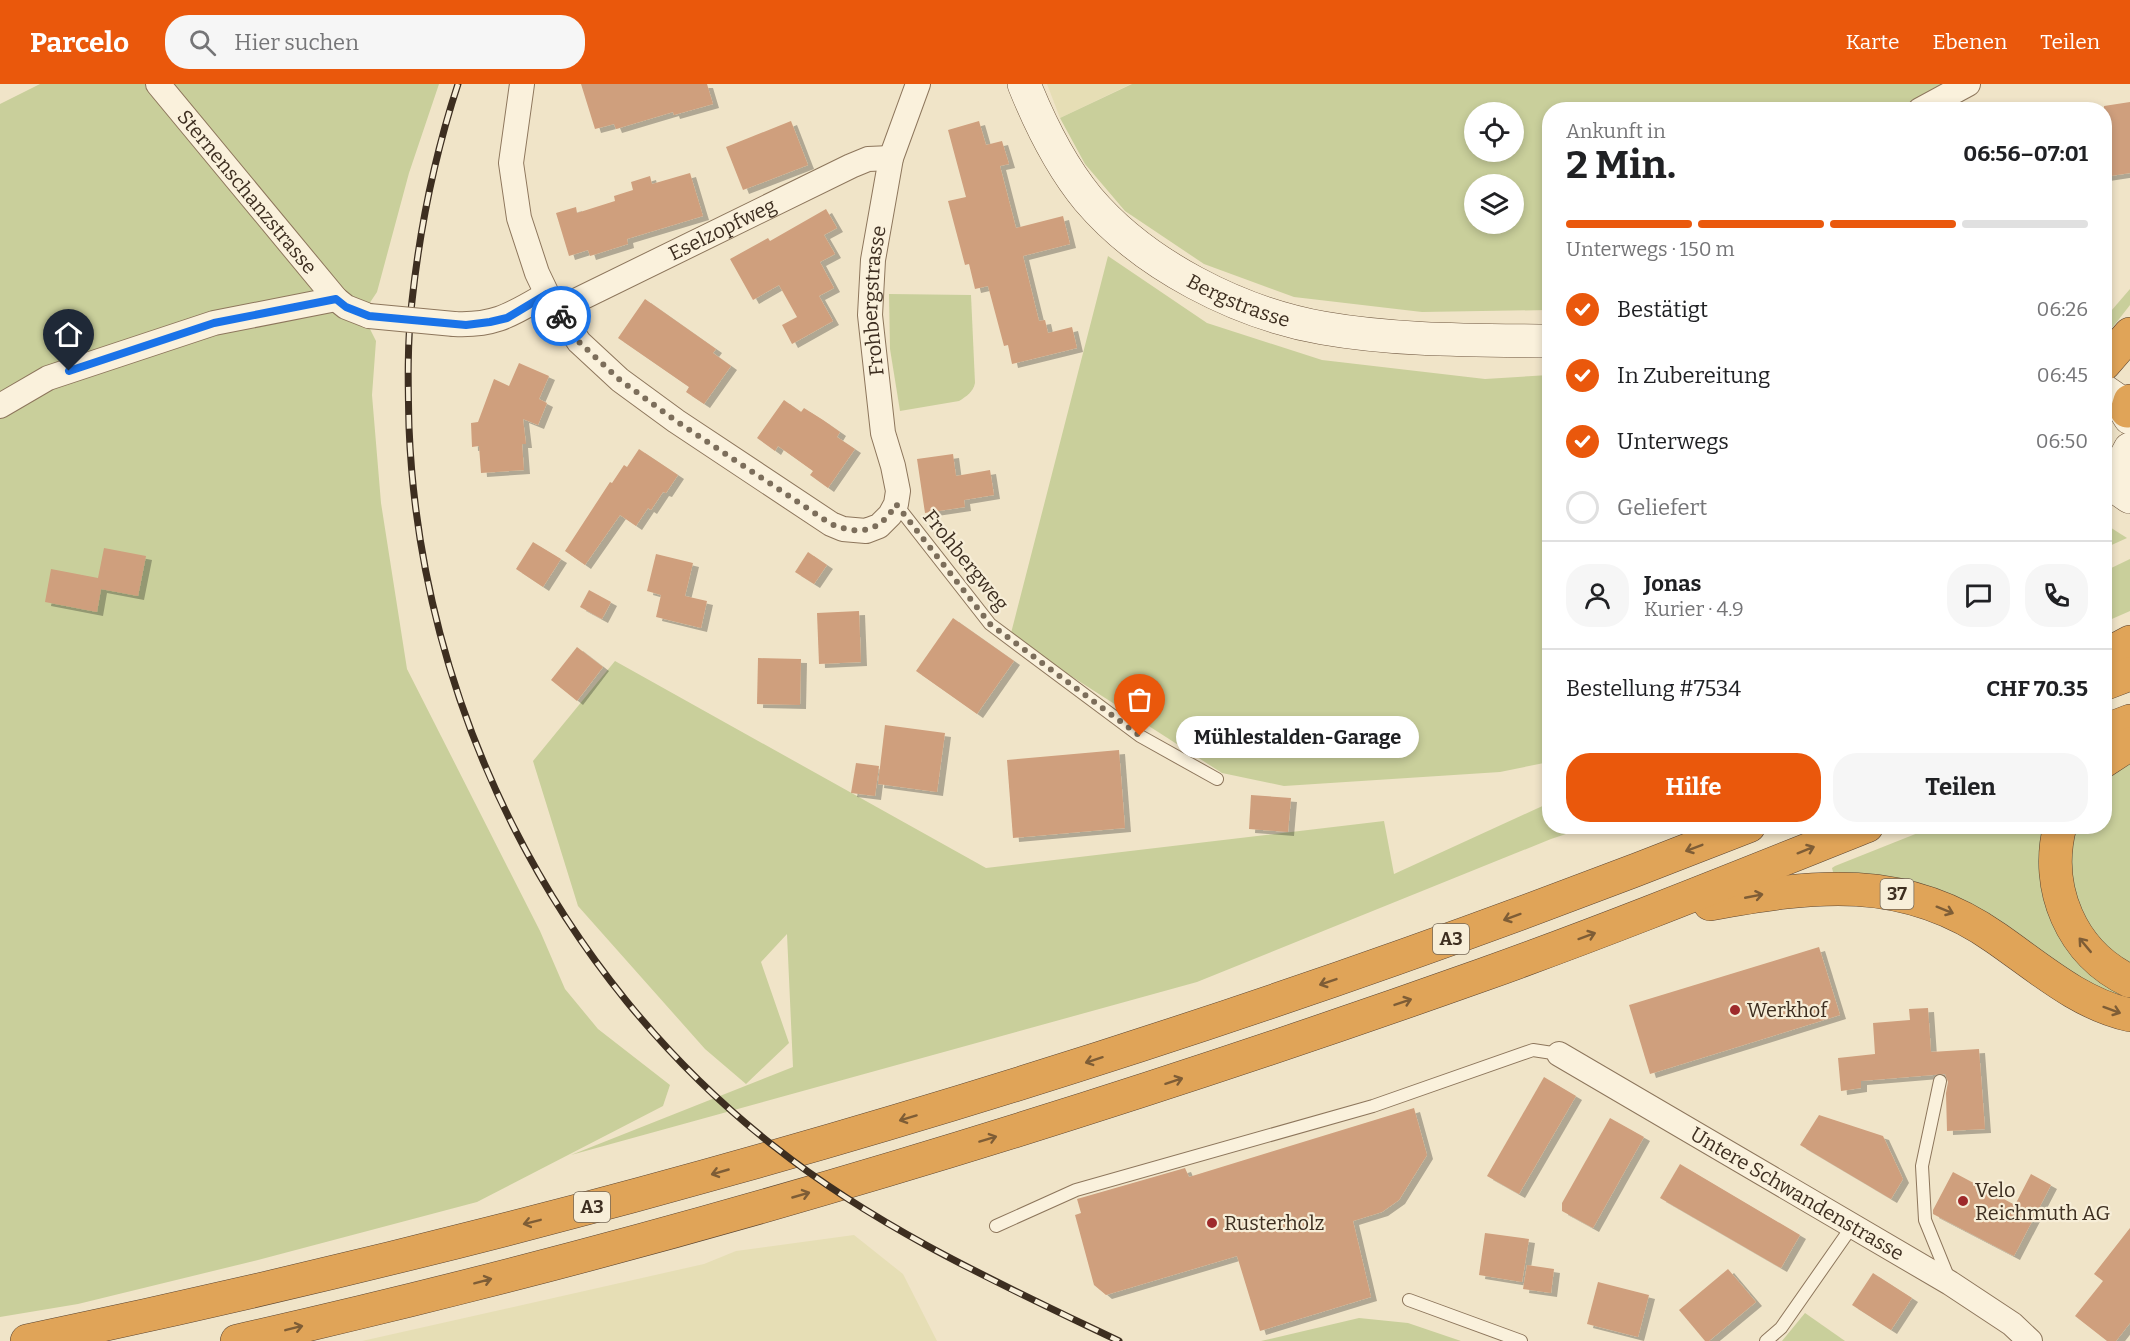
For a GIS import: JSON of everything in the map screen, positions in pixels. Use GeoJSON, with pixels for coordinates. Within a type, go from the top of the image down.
{"type":"FeatureCollection","features":[{"type":"Feature","properties":{"kind":"highway"},"geometry":{"type":"LineString","coordinates":[[2112,355],[2130,334]]}},
{"type":"Feature","properties":{"kind":"highway"},"geometry":{"type":"LineString","coordinates":[[2112,652],[2130,642]]}},
{"type":"Feature","properties":{"kind":"highway"},"geometry":{"type":"LineString","coordinates":[[2112,681],[2130,674]]}},
{"type":"Feature","properties":{"kind":"highway"},"geometry":{"type":"LineString","coordinates":[[2112,728],[2130,721]]}},
{"type":"Feature","properties":{"kind":"highway"},"geometry":{"type":"LineString","coordinates":[[2112,756],[2130,744]]}},
{"type":"Feature","properties":{"kind":"highway","name":"A3"},"geometry":{"type":"LineString","coordinates":[[27,1341],[253,1292],[624,1199],[972,1099],[1150,1042],[1436,945],[1728,834]]}},
{"type":"Feature","properties":{"kind":"highway","name":"A3"},"geometry":{"type":"LineString","coordinates":[[237,1341],[461,1287],[714,1220],[901,1166],[1174,1081],[1484,974],[1635,918],[1847,834]]}},
{"type":"Feature","properties":{"kind":"highway"},"geometry":{"type":"LineString","coordinates":[[2059,834],[2055,855],[2056,881],[2067,918],[2083,944],[2105,966],[2130,981]]}},
{"type":"Feature","properties":{"kind":"highway","name":"37"},"geometry":{"type":"LineString","coordinates":[[1635,918],[1799,890],[1842,888],[1899,894],[1962,917],[1993,935],[2076,993],[2093,1002],[2130,1015]]}},
{"type":"Feature","properties":{"kind":"main road","name":"Bergstrasse"},"geometry":{"type":"LineString","coordinates":[[1024,84],[1041,124],[1068,171],[1089,199],[1138,245],[1177,273],[1229,299],[1289,321],[1353,332],[1445,340],[1542,341]]}},
{"type":"Feature","properties":{"kind":"main road"},"geometry":{"type":"LineString","coordinates":[[2112,472],[2122,464],[2129,453]]}},
{"type":"Feature","properties":{"kind":"main road"},"geometry":{"type":"LineString","coordinates":[[2112,484],[2130,497]]}},
{"type":"Feature","properties":{"kind":"street","name":"Sternenschanzstrasse"},"geometry":{"type":"LineString","coordinates":[[158,84],[336,299],[346,307],[369,316],[454,324]]}},
{"type":"Feature","properties":{"kind":"street"},"geometry":{"type":"LineString","coordinates":[[522,84],[511,163],[519,218],[537,273],[552,302],[579,342],[620,380],[676,421],[831,524],[843,529],[866,531],[879,526],[890,515],[896,504]]}},
{"type":"Feature","properties":{"kind":"street"},"geometry":{"type":"LineString","coordinates":[[1935,102],[1968,84]]}},
{"type":"Feature","properties":{"kind":"street","name":"Frohbergstrasse"},"geometry":{"type":"LineString","coordinates":[[896,504],[898,491],[883,433],[870,315],[873,260],[891,158],[912,87]]}},
{"type":"Feature","properties":{"kind":"street","name":"Eselzopfweg"},"geometry":{"type":"LineString","coordinates":[[454,324],[478,324],[507,318],[552,302],[851,166],[868,159],[891,158]]}},
{"type":"Feature","properties":{"kind":"street"},"geometry":{"type":"LineString","coordinates":[[0,406],[48,378],[214,323],[336,299]]}},
{"type":"Feature","properties":{"kind":"street","name":"Untere Schwandenstrasse"},"geometry":{"type":"LineString","coordinates":[[1559,1054],[1950,1283],[2012,1324],[2030,1341]]}},
{"type":"Feature","properties":{"kind":"lane","name":"Frohbergweg"},"geometry":{"type":"LineString","coordinates":[[896,504],[990,624],[1140,736],[1217,779]]}},
{"type":"Feature","properties":{"kind":"lane"},"geometry":{"type":"LineString","coordinates":[[996,1226],[1076,1190],[1373,1106],[1533,1050],[1559,1054]]}},
{"type":"Feature","properties":{"kind":"lane"},"geometry":{"type":"LineString","coordinates":[[1940,1081],[1922,1166],[1924,1220],[1950,1283]]}},
{"type":"Feature","properties":{"kind":"lane"},"geometry":{"type":"LineString","coordinates":[[1766,1341],[1781,1328],[1853,1225]]}},
{"type":"Feature","properties":{"kind":"lane"},"geometry":{"type":"LineString","coordinates":[[1409,1300],[1521,1341]]}},
{"type":"Feature","properties":{"kind":"shaded area"},"geometry":{"type":"Polygon","coordinates":[[[1047,84],[1131,84],[1060,118],[1047,84]]]}},
{"type":"Feature","properties":{"kind":"shaded area"},"geometry":{"type":"Polygon","coordinates":[[[854,1235],[903,1274],[937,1341],[362,1341],[704,1264],[736,1251],[854,1235]]]}},
{"type":"Feature","properties":{"kind":"green space"},"geometry":{"type":"Polygon","coordinates":[[[40,84],[439,84],[409,173],[377,292],[369,304],[368,325],[376,341],[372,395],[381,503],[407,669],[540,931],[565,989],[598,1029],[670,1085],[663,1106],[477,1202],[258,1260],[78,1304],[0,1317],[0,104],[40,84]]]}},
{"type":"Feature","properties":{"kind":"green space"},"geometry":{"type":"Polygon","coordinates":[[[1132,84],[1951,84],[1914,102],[1542,102],[1542,310],[1422,312],[1294,297],[1204,264],[1125,211],[1085,164],[1060,118],[1132,84]]]}},
{"type":"Feature","properties":{"kind":"green space"},"geometry":{"type":"Polygon","coordinates":[[[1108,256],[1207,323],[1322,360],[1485,379],[1542,375],[1542,763],[1500,772],[1284,786],[1222,773],[1010,637],[1108,256]]]}},
{"type":"Feature","properties":{"kind":"green space"},"geometry":{"type":"Polygon","coordinates":[[[2130,289],[2130,305],[2112,328],[2112,310],[2130,289]]]}},
{"type":"Feature","properties":{"kind":"green space"},"geometry":{"type":"Polygon","coordinates":[[[889,294],[971,295],[975,383],[965,397],[959,401],[900,411],[890,349],[889,294]]]}},
{"type":"Feature","properties":{"kind":"green space"},"geometry":{"type":"Polygon","coordinates":[[[2112,528],[2127,538],[2112,545],[2112,528]]]}},
{"type":"Feature","properties":{"kind":"green space"},"geometry":{"type":"Polygon","coordinates":[[[2130,559],[2130,611],[2112,619],[2112,568],[2130,559]]]}},
{"type":"Feature","properties":{"kind":"green space"},"geometry":{"type":"Polygon","coordinates":[[[615,661],[986,868],[1384,821],[1394,874],[1542,806],[1542,834],[1566,834],[1197,982],[571,1155],[793,1067],[787,934],[761,962],[789,1043],[746,1084],[705,1049],[578,906],[533,761],[615,661]]]}},
{"type":"Feature","properties":{"kind":"green space"},"geometry":{"type":"Polygon","coordinates":[[[2130,760],[2130,1004],[1833,872],[1832,868],[1835,866],[1915,834],[2112,834],[2112,763],[2130,760]]]}},
{"type":"Feature","properties":{"kind":"green space"},"geometry":{"type":"Polygon","coordinates":[[[1805,1313],[1845,1341],[1782,1341],[1805,1313]]]}},
{"type":"Feature","properties":{"kind":"green space"},"geometry":{"type":"Polygon","coordinates":[[[1359,1318],[1408,1323],[1461,1341],[1261,1341],[1359,1318]]]}},
{"type":"Feature","properties":{"kind":"building"},"geometry":{"type":"Polygon","coordinates":[[[581,84],[707,84],[713,104],[674,115],[673,112],[616,129],[614,124],[595,129],[581,84]]]}},
{"type":"Feature","properties":{"kind":"building"},"geometry":{"type":"Polygon","coordinates":[[[2130,102],[2130,173],[2112,176],[2112,105],[2130,102]]]}},
{"type":"Feature","properties":{"kind":"building"},"geometry":{"type":"Polygon","coordinates":[[[791,121],[808,165],[743,190],[726,147],[791,121]]]}},
{"type":"Feature","properties":{"kind":"building"},"geometry":{"type":"Polygon","coordinates":[[[979,121],[986,145],[1002,141],[1009,164],[1000,166],[1016,228],[1063,216],[1070,244],[1023,256],[1039,321],[1045,320],[1048,333],[1072,327],[1077,348],[1012,364],[1008,345],[1004,346],[988,286],[975,289],[969,264],[965,265],[948,201],[966,197],[948,130],[979,121]]]}},
{"type":"Feature","properties":{"kind":"building"},"geometry":{"type":"Polygon","coordinates":[[[690,173],[703,216],[627,239],[628,244],[590,256],[588,250],[569,256],[556,213],[576,207],[577,213],[615,201],[614,196],[633,190],[631,182],[650,176],[652,184],[690,173]]]}},
{"type":"Feature","properties":{"kind":"building"},"geometry":{"type":"Polygon","coordinates":[[[826,209],[837,228],[824,235],[835,254],[820,262],[834,288],[819,296],[833,321],[792,344],[782,325],[797,317],[779,285],[753,300],[730,259],[768,238],[770,241],[826,209]]]}},
{"type":"Feature","properties":{"kind":"building"},"geometry":{"type":"Polygon","coordinates":[[[645,299],[716,349],[713,353],[731,366],[704,404],[686,392],[689,387],[618,338],[645,299]]]}},
{"type":"Feature","properties":{"kind":"building"},"geometry":{"type":"Polygon","coordinates":[[[519,363],[549,376],[539,399],[547,403],[538,425],[523,419],[526,444],[522,444],[524,470],[481,473],[479,446],[472,447],[471,423],[478,422],[494,379],[509,386],[519,363]]]}},
{"type":"Feature","properties":{"kind":"building"},"geometry":{"type":"Polygon","coordinates":[[[784,400],[801,412],[804,408],[823,420],[840,432],[837,437],[855,449],[828,488],[810,475],[813,471],[778,446],[775,451],[757,438],[784,400]]]}},
{"type":"Feature","properties":{"kind":"building"},"geometry":{"type":"Polygon","coordinates":[[[639,449],[678,475],[651,510],[648,508],[636,526],[620,515],[585,565],[565,551],[610,482],[612,483],[624,465],[627,467],[639,449]]]}},
{"type":"Feature","properties":{"kind":"building"},"geometry":{"type":"Polygon","coordinates":[[[953,454],[956,476],[990,470],[994,495],[964,500],[965,507],[925,513],[917,459],[953,454]]]}},
{"type":"Feature","properties":{"kind":"building"},"geometry":{"type":"Polygon","coordinates":[[[533,542],[561,559],[543,587],[516,569],[533,542]]]}},
{"type":"Feature","properties":{"kind":"building"},"geometry":{"type":"Polygon","coordinates":[[[104,548],[146,556],[138,596],[101,589],[97,612],[45,602],[51,569],[98,578],[104,548]]]}},
{"type":"Feature","properties":{"kind":"building"},"geometry":{"type":"Polygon","coordinates":[[[808,552],[827,565],[814,584],[795,572],[808,552]]]}},
{"type":"Feature","properties":{"kind":"building"},"geometry":{"type":"Polygon","coordinates":[[[656,554],[693,563],[685,596],[707,601],[701,628],[656,617],[661,595],[647,591],[656,554]]]}},
{"type":"Feature","properties":{"kind":"building"},"geometry":{"type":"Polygon","coordinates":[[[589,590],[611,602],[602,619],[580,607],[589,590]]]}},
{"type":"Feature","properties":{"kind":"building"},"geometry":{"type":"Polygon","coordinates":[[[859,611],[861,662],[819,664],[817,613],[859,611]]]}},
{"type":"Feature","properties":{"kind":"building"},"geometry":{"type":"Polygon","coordinates":[[[953,618],[1014,661],[977,714],[916,671],[953,618]]]}},
{"type":"Feature","properties":{"kind":"building"},"geometry":{"type":"Polygon","coordinates":[[[577,647],[603,667],[577,701],[551,680],[577,647]]]}},
{"type":"Feature","properties":{"kind":"building"},"geometry":{"type":"Polygon","coordinates":[[[758,658],[801,659],[800,705],[757,704],[758,658]]]}},
{"type":"Feature","properties":{"kind":"building"},"geometry":{"type":"Polygon","coordinates":[[[885,725],[945,733],[937,792],[878,784],[885,725]]]}},
{"type":"Feature","properties":{"kind":"building"},"geometry":{"type":"Polygon","coordinates":[[[1119,750],[1125,828],[1013,838],[1007,760],[1119,750]]]}},
{"type":"Feature","properties":{"kind":"building"},"geometry":{"type":"Polygon","coordinates":[[[856,763],[879,766],[875,796],[851,793],[856,763]]]}},
{"type":"Feature","properties":{"kind":"building"},"geometry":{"type":"Polygon","coordinates":[[[1251,795],[1291,798],[1288,832],[1249,829],[1251,795]]]}},
{"type":"Feature","properties":{"kind":"building","name":"Werkhof"},"geometry":{"type":"Polygon","coordinates":[[[1819,947],[1840,1015],[1650,1074],[1629,1005],[1819,947]]]}},
{"type":"Feature","properties":{"kind":"building"},"geometry":{"type":"Polygon","coordinates":[[[1928,1008],[1931,1052],[1979,1049],[1985,1129],[1947,1131],[1948,1082],[1945,1074],[1861,1081],[1861,1088],[1841,1091],[1838,1058],[1875,1054],[1873,1023],[1910,1020],[1909,1009],[1928,1008]]]}},
{"type":"Feature","properties":{"kind":"building"},"geometry":{"type":"Polygon","coordinates":[[[1544,1077],[1576,1096],[1519,1194],[1487,1176],[1544,1077]]]}},
{"type":"Feature","properties":{"kind":"building","name":"Rusterholz"},"geometry":{"type":"Polygon","coordinates":[[[1414,1108],[1427,1155],[1399,1200],[1382,1212],[1353,1221],[1371,1297],[1260,1331],[1237,1256],[1106,1295],[1094,1285],[1075,1215],[1081,1213],[1077,1199],[1185,1168],[1189,1177],[1414,1108]]]}},
{"type":"Feature","properties":{"kind":"building"},"geometry":{"type":"Polygon","coordinates":[[[1819,1115],[1883,1136],[1903,1179],[1891,1199],[1800,1145],[1819,1115]]]}},
{"type":"Feature","properties":{"kind":"building"},"geometry":{"type":"Polygon","coordinates":[[[1610,1118],[1644,1137],[1593,1228],[1562,1211],[1562,1203],[1610,1118]]]}},
{"type":"Feature","properties":{"kind":"building"},"geometry":{"type":"Polygon","coordinates":[[[1680,1164],[1800,1235],[1781,1268],[1660,1198],[1680,1164]]]}},
{"type":"Feature","properties":{"kind":"building"},"geometry":{"type":"Polygon","coordinates":[[[1953,1172],[2015,1205],[2031,1174],[2051,1185],[2014,1256],[1933,1214],[1953,1172]]]}},
{"type":"Feature","properties":{"kind":"building"},"geometry":{"type":"Polygon","coordinates":[[[2130,1228],[2130,1323],[2116,1341],[2107,1341],[2075,1316],[2103,1281],[2094,1274],[2130,1228]]]}},
{"type":"Feature","properties":{"kind":"building"},"geometry":{"type":"Polygon","coordinates":[[[1485,1233],[1529,1239],[1522,1282],[1479,1275],[1485,1233]]]}},
{"type":"Feature","properties":{"kind":"building"},"geometry":{"type":"Polygon","coordinates":[[[1527,1265],[1554,1269],[1551,1293],[1523,1289],[1527,1265]]]}},
{"type":"Feature","properties":{"kind":"building"},"geometry":{"type":"Polygon","coordinates":[[[1728,1269],[1756,1302],[1709,1341],[1705,1341],[1679,1310],[1728,1269]]]}},
{"type":"Feature","properties":{"kind":"building"},"geometry":{"type":"Polygon","coordinates":[[[1873,1273],[1912,1298],[1891,1330],[1852,1305],[1873,1273]]]}},
{"type":"Feature","properties":{"kind":"building"},"geometry":{"type":"Polygon","coordinates":[[[1598,1282],[1649,1295],[1638,1337],[1587,1324],[1598,1282]]]}},
{"type":"Feature","properties":{"kind":"railway"},"geometry":{"type":"LineString","coordinates":[[458,84],[435,164],[415,273],[410,317],[409,427],[419,531],[440,633],[472,732],[514,827],[565,917],[627,1001],[697,1078],[775,1147],[815,1177],[898,1229],[985,1276],[1119,1341]]}},
{"type":"Feature","properties":{"kind":"way so far"},"geometry":{"type":"LineString","coordinates":[[561,316],[579,342],[620,380],[676,421],[831,524],[843,529],[866,531],[879,526],[890,515],[896,504],[990,624],[1140,736]]}},
{"type":"Feature","properties":{"kind":"place","name":"Mühlestalden-Garage"},"geometry":{"type":"Point","coordinates":[1140,736]}},
{"type":"Feature","properties":{"kind":"place","name":"Werkhof"},"geometry":{"type":"Point","coordinates":[1735,1010]}},
{"type":"Feature","properties":{"kind":"place","name":"Velo Reichmuth AG"},"geometry":{"type":"Point","coordinates":[1963,1201]}},
{"type":"Feature","properties":{"kind":"place","name":"Rusterholz"},"geometry":{"type":"Point","coordinates":[1212,1223]}},
{"type":"Feature","properties":{"kind":"route"},"geometry":{"type":"LineString","coordinates":[[69,371],[214,323],[336,299],[346,307],[369,316],[466,325],[507,318],[547,294],[561,316]]}}]}
